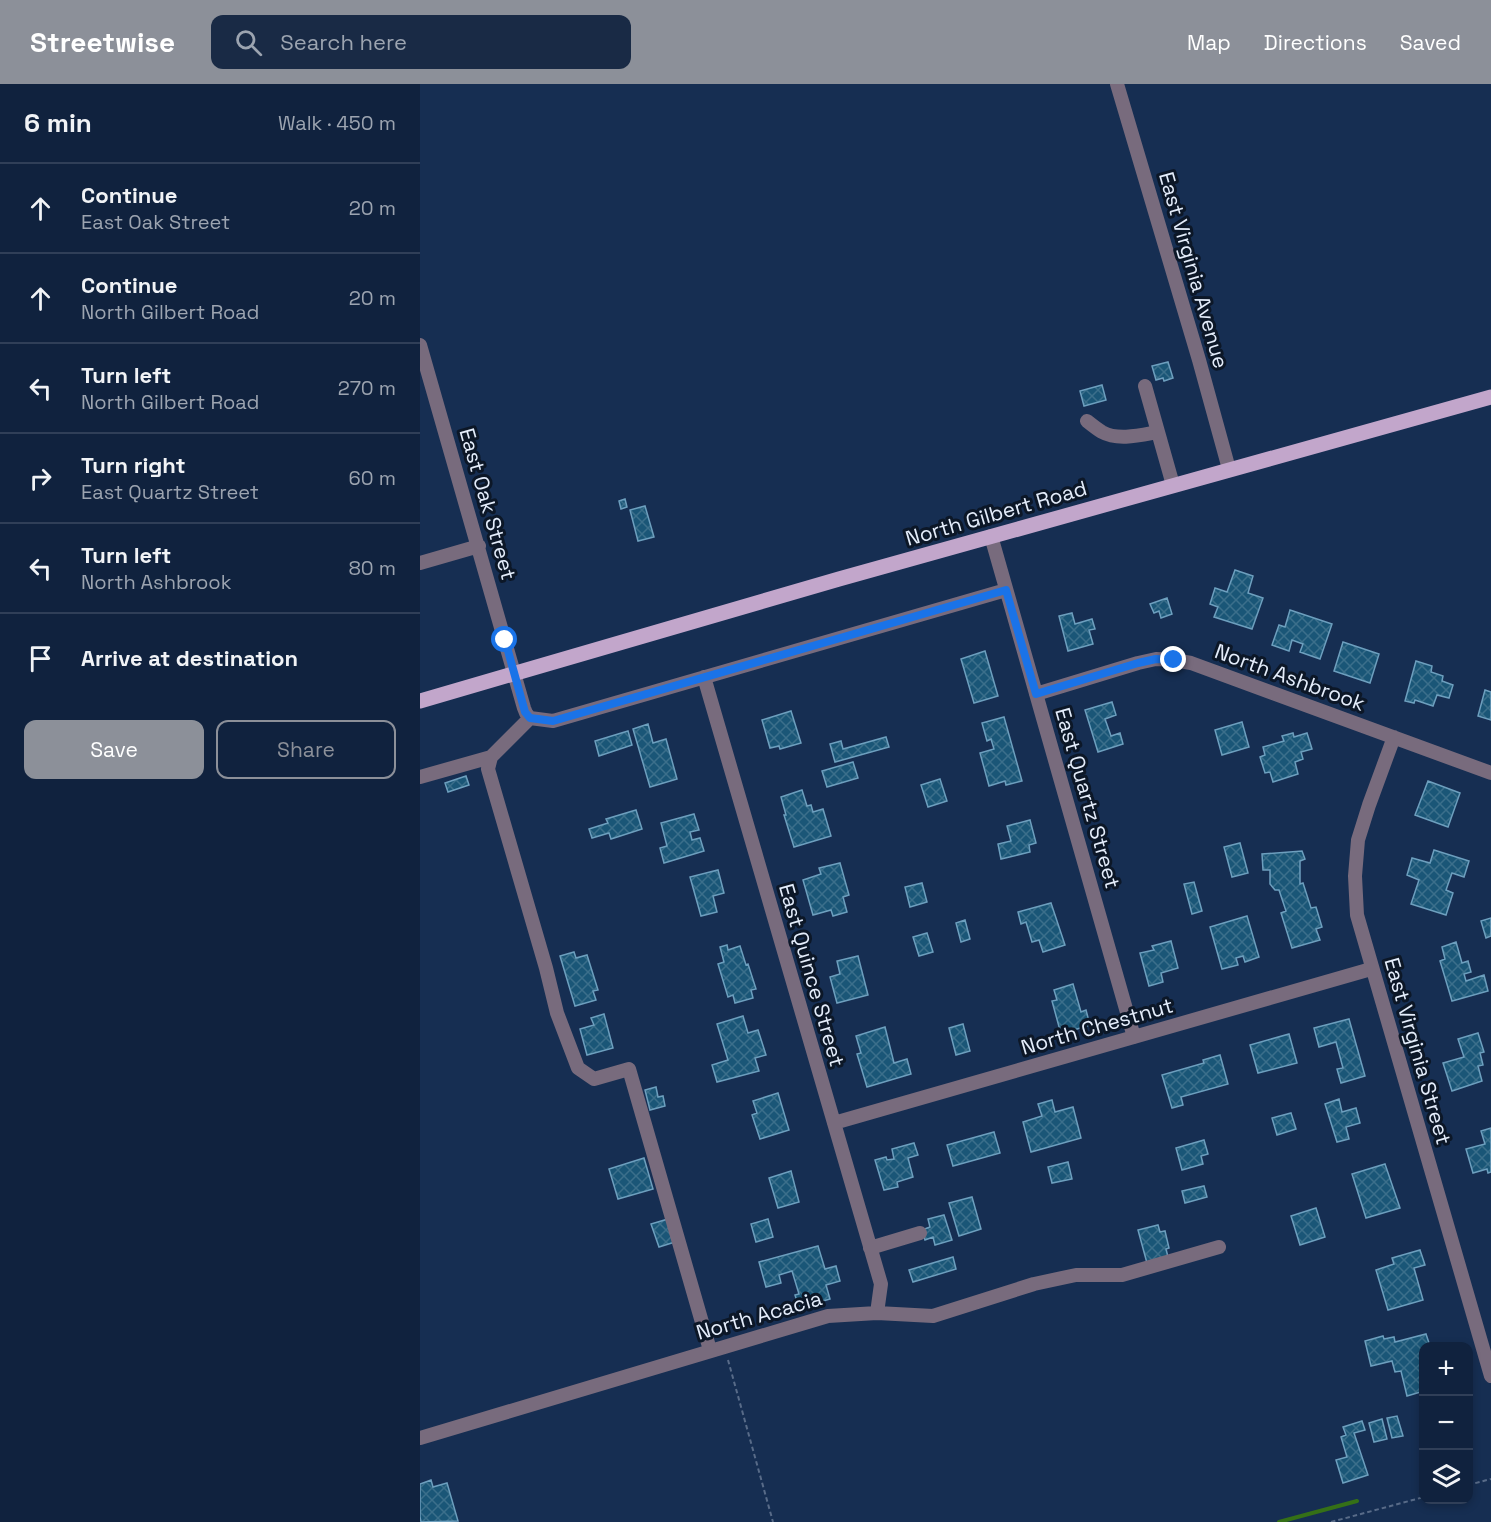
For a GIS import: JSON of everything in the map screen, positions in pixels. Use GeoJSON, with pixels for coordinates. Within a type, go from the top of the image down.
{"type":"FeatureCollection","features":[{"type":"Feature","properties":{"kind":"main road","name":"North Gilbert Road"},"geometry":{"type":"LineString","coordinates":[[420,701],[991,536],[1491,397]]}},
{"type":"Feature","properties":{"kind":"street","name":"East Virginia Avenue"},"geometry":{"type":"LineString","coordinates":[[1117,84],[1229,469]]}},
{"type":"Feature","properties":{"kind":"street","name":"East Oak Street"},"geometry":{"type":"LineString","coordinates":[[420,345],[514,674]]}},
{"type":"Feature","properties":{"kind":"street"},"geometry":{"type":"LineString","coordinates":[[1145,386],[1173,485]]}},
{"type":"Feature","properties":{"kind":"street"},"geometry":{"type":"LineString","coordinates":[[1086,421],[1110,436],[1158,432]]}},
{"type":"Feature","properties":{"kind":"street","name":"East Quartz Street"},"geometry":{"type":"LineString","coordinates":[[991,536],[1134,1037]]}},
{"type":"Feature","properties":{"kind":"street"},"geometry":{"type":"LineString","coordinates":[[420,563],[479,546]]}},
{"type":"Feature","properties":{"kind":"street"},"geometry":{"type":"LineString","coordinates":[[514,674],[525,712],[530,718],[553,721],[1006,590]]}},
{"type":"Feature","properties":{"kind":"street","name":"North Ashbrook"},"geometry":{"type":"LineString","coordinates":[[1036,694],[1138,663],[1156,659],[1174,660],[1191,663],[1491,773]]}},
{"type":"Feature","properties":{"kind":"street","name":"East Quince Street"},"geometry":{"type":"LineString","coordinates":[[704,676],[881,1284],[877,1313]]}},
{"type":"Feature","properties":{"kind":"street"},"geometry":{"type":"LineString","coordinates":[[420,777],[491,757],[530,718]]}},
{"type":"Feature","properties":{"kind":"street","name":"East Virginia Street"},"geometry":{"type":"LineString","coordinates":[[1394,737],[1358,840],[1355,876],[1357,915],[1491,1376]]}},
{"type":"Feature","properties":{"kind":"street"},"geometry":{"type":"LineString","coordinates":[[491,757],[488,770],[557,1013],[578,1068],[594,1078],[629,1069],[717,1348]]}},
{"type":"Feature","properties":{"kind":"street","name":"North Chestnut"},"geometry":{"type":"LineString","coordinates":[[834,1123],[1371,969]]}},
{"type":"Feature","properties":{"kind":"street"},"geometry":{"type":"LineString","coordinates":[[870,1248],[920,1233]]}},
{"type":"Feature","properties":{"kind":"street","name":"North Acacia"},"geometry":{"type":"LineString","coordinates":[[420,1438],[828,1316],[877,1313],[933,1316],[1034,1284],[1076,1275],[1122,1275],[1218,1247]]}},
{"type":"Feature","properties":{"kind":"path"},"geometry":{"type":"LineString","coordinates":[[717,1348],[773,1522]]}},
{"type":"Feature","properties":{"kind":"path"},"geometry":{"type":"LineString","coordinates":[[1473,1484],[1491,1479]]}},
{"type":"Feature","properties":{"kind":"path"},"geometry":{"type":"LineString","coordinates":[[1331,1522],[1419,1498]]}},
{"type":"Feature","properties":{"kind":"building"},"geometry":{"type":"Polygon","coordinates":[[[1168,362],[1173,378],[1164,381],[1163,378],[1156,380],[1152,366],[1168,362]]]}},
{"type":"Feature","properties":{"kind":"building"},"geometry":{"type":"Polygon","coordinates":[[[1102,385],[1106,400],[1084,406],[1080,391],[1102,385]]]}},
{"type":"Feature","properties":{"kind":"building"},"geometry":{"type":"Polygon","coordinates":[[[625,499],[627,507],[621,509],[619,501],[625,499]]]}},
{"type":"Feature","properties":{"kind":"building"},"geometry":{"type":"Polygon","coordinates":[[[645,506],[654,537],[638,541],[630,510],[645,506]]]}},
{"type":"Feature","properties":{"kind":"building"},"geometry":{"type":"Polygon","coordinates":[[[1235,570],[1253,576],[1248,593],[1263,598],[1252,629],[1214,617],[1218,607],[1210,604],[1215,588],[1227,592],[1235,570]]]}},
{"type":"Feature","properties":{"kind":"building"},"geometry":{"type":"Polygon","coordinates":[[[1167,598],[1172,614],[1161,618],[1159,611],[1154,613],[1150,604],[1167,598]]]}},
{"type":"Feature","properties":{"kind":"building"},"geometry":{"type":"Polygon","coordinates":[[[1290,610],[1332,624],[1320,659],[1300,652],[1303,644],[1292,640],[1289,651],[1272,645],[1279,625],[1285,627],[1290,610]]]}},
{"type":"Feature","properties":{"kind":"building"},"geometry":{"type":"Polygon","coordinates":[[[1072,613],[1075,624],[1092,619],[1095,629],[1089,630],[1093,644],[1068,651],[1059,616],[1072,613]]]}},
{"type":"Feature","properties":{"kind":"building"},"geometry":{"type":"Polygon","coordinates":[[[1343,642],[1379,654],[1370,683],[1334,671],[1343,642]]]}},
{"type":"Feature","properties":{"kind":"building"},"geometry":{"type":"Polygon","coordinates":[[[985,651],[998,696],[974,703],[961,659],[985,651]]]}},
{"type":"Feature","properties":{"kind":"building"},"geometry":{"type":"Polygon","coordinates":[[[1416,661],[1432,666],[1431,672],[1443,676],[1442,681],[1453,685],[1449,698],[1437,695],[1433,706],[1415,700],[1414,703],[1405,701],[1416,661]]]}},
{"type":"Feature","properties":{"kind":"building"},"geometry":{"type":"Polygon","coordinates":[[[1485,690],[1491,692],[1491,720],[1478,716],[1485,690]]]}},
{"type":"Feature","properties":{"kind":"building"},"geometry":{"type":"Polygon","coordinates":[[[1112,702],[1116,715],[1105,719],[1111,736],[1120,733],[1123,744],[1098,752],[1085,710],[1112,702]]]}},
{"type":"Feature","properties":{"kind":"building"},"geometry":{"type":"Polygon","coordinates":[[[791,711],[801,743],[780,749],[779,746],[770,748],[762,720],[791,711]]]}},
{"type":"Feature","properties":{"kind":"building"},"geometry":{"type":"Polygon","coordinates":[[[1004,717],[1022,781],[1006,785],[1005,781],[989,786],[980,753],[994,749],[991,739],[987,741],[982,723],[1004,717]]]}},
{"type":"Feature","properties":{"kind":"building"},"geometry":{"type":"Polygon","coordinates":[[[1242,722],[1249,747],[1222,755],[1215,730],[1242,722]]]}},
{"type":"Feature","properties":{"kind":"building"},"geometry":{"type":"Polygon","coordinates":[[[648,724],[653,743],[666,739],[677,779],[650,787],[633,729],[648,724]]]}},
{"type":"Feature","properties":{"kind":"building"},"geometry":{"type":"Polygon","coordinates":[[[628,731],[632,745],[599,756],[595,741],[628,731]]]}},
{"type":"Feature","properties":{"kind":"building"},"geometry":{"type":"Polygon","coordinates":[[[1293,733],[1294,737],[1307,733],[1312,749],[1301,752],[1303,759],[1295,762],[1298,774],[1273,782],[1270,772],[1265,773],[1260,757],[1265,755],[1263,747],[1284,741],[1282,736],[1293,733]]]}},
{"type":"Feature","properties":{"kind":"building"},"geometry":{"type":"Polygon","coordinates":[[[886,737],[889,747],[835,762],[830,744],[841,741],[843,749],[886,737]]]}},
{"type":"Feature","properties":{"kind":"building"},"geometry":{"type":"Polygon","coordinates":[[[853,762],[858,778],[827,787],[822,771],[853,762]]]}},
{"type":"Feature","properties":{"kind":"building"},"geometry":{"type":"Polygon","coordinates":[[[466,776],[469,785],[448,792],[445,783],[466,776]]]}},
{"type":"Feature","properties":{"kind":"building"},"geometry":{"type":"Polygon","coordinates":[[[940,779],[947,801],[928,807],[921,785],[940,779]]]}},
{"type":"Feature","properties":{"kind":"building"},"geometry":{"type":"Polygon","coordinates":[[[1428,781],[1460,793],[1448,827],[1415,815],[1428,781]]]}},
{"type":"Feature","properties":{"kind":"building"},"geometry":{"type":"Polygon","coordinates":[[[802,790],[807,806],[811,805],[813,812],[823,809],[831,836],[794,847],[781,797],[802,790]]]}},
{"type":"Feature","properties":{"kind":"building"},"geometry":{"type":"Polygon","coordinates":[[[636,810],[642,829],[611,839],[609,833],[592,838],[589,829],[608,823],[606,819],[636,810]]]}},
{"type":"Feature","properties":{"kind":"building"},"geometry":{"type":"Polygon","coordinates":[[[694,814],[699,830],[690,832],[692,840],[700,838],[704,851],[664,863],[660,848],[667,846],[661,823],[694,814]]]}},
{"type":"Feature","properties":{"kind":"building"},"geometry":{"type":"Polygon","coordinates":[[[1030,820],[1036,843],[1029,845],[1030,852],[1001,859],[998,844],[1011,841],[1007,826],[1030,820]]]}},
{"type":"Feature","properties":{"kind":"building"},"geometry":{"type":"Polygon","coordinates":[[[1240,843],[1248,873],[1232,877],[1224,847],[1240,843]]]}},
{"type":"Feature","properties":{"kind":"building"},"geometry":{"type":"Polygon","coordinates":[[[1434,850],[1469,861],[1464,877],[1452,873],[1446,890],[1453,893],[1446,915],[1411,904],[1419,880],[1407,875],[1412,858],[1430,863],[1434,850]]]}},
{"type":"Feature","properties":{"kind":"building"},"geometry":{"type":"Polygon","coordinates":[[[1302,851],[1305,859],[1300,861],[1300,884],[1303,883],[1311,908],[1316,907],[1322,927],[1316,929],[1320,940],[1292,948],[1281,913],[1286,911],[1279,890],[1275,890],[1270,884],[1270,870],[1263,870],[1262,854],[1302,851]]]}},
{"type":"Feature","properties":{"kind":"building"},"geometry":{"type":"Polygon","coordinates":[[[840,863],[849,895],[843,897],[847,912],[833,916],[831,910],[813,915],[803,880],[821,874],[819,868],[840,863]]]}},
{"type":"Feature","properties":{"kind":"building"},"geometry":{"type":"Polygon","coordinates":[[[718,870],[724,893],[713,896],[717,912],[701,916],[690,877],[718,870]]]}},
{"type":"Feature","properties":{"kind":"building"},"geometry":{"type":"Polygon","coordinates":[[[1194,882],[1202,911],[1192,914],[1184,884],[1194,882]]]}},
{"type":"Feature","properties":{"kind":"building"},"geometry":{"type":"Polygon","coordinates":[[[922,883],[927,902],[910,907],[905,887],[922,883]]]}},
{"type":"Feature","properties":{"kind":"building"},"geometry":{"type":"Polygon","coordinates":[[[1051,903],[1065,945],[1043,952],[1039,940],[1032,942],[1026,922],[1021,924],[1018,912],[1051,903]]]}},
{"type":"Feature","properties":{"kind":"building"},"geometry":{"type":"Polygon","coordinates":[[[1247,916],[1259,957],[1245,962],[1243,956],[1236,958],[1238,965],[1222,969],[1210,927],[1247,916]]]}},
{"type":"Feature","properties":{"kind":"building"},"geometry":{"type":"Polygon","coordinates":[[[1491,918],[1491,936],[1486,938],[1481,921],[1491,918]]]}},
{"type":"Feature","properties":{"kind":"building"},"geometry":{"type":"Polygon","coordinates":[[[965,920],[970,939],[961,942],[956,923],[965,920]]]}},
{"type":"Feature","properties":{"kind":"building"},"geometry":{"type":"Polygon","coordinates":[[[927,933],[933,952],[919,956],[913,937],[927,933]]]}},
{"type":"Feature","properties":{"kind":"building"},"geometry":{"type":"Polygon","coordinates":[[[1171,941],[1178,968],[1161,973],[1163,982],[1149,986],[1140,953],[1154,950],[1152,946],[1171,941]]]}},
{"type":"Feature","properties":{"kind":"building"},"geometry":{"type":"Polygon","coordinates":[[[1456,942],[1462,963],[1468,961],[1471,972],[1464,974],[1466,981],[1484,975],[1488,991],[1452,1001],[1440,961],[1445,959],[1442,947],[1456,942]]]}},
{"type":"Feature","properties":{"kind":"building"},"geometry":{"type":"Polygon","coordinates":[[[727,945],[728,950],[740,946],[756,989],[751,990],[753,998],[735,1003],[733,995],[728,997],[718,964],[724,962],[720,947],[727,945]]]}},
{"type":"Feature","properties":{"kind":"building"},"geometry":{"type":"Polygon","coordinates":[[[574,952],[576,958],[587,955],[598,990],[593,991],[596,1000],[575,1006],[560,956],[574,952]]]}},
{"type":"Feature","properties":{"kind":"building"},"geometry":{"type":"Polygon","coordinates":[[[858,956],[868,995],[837,1003],[830,977],[840,974],[837,961],[858,956]]]}},
{"type":"Feature","properties":{"kind":"building"},"geometry":{"type":"Polygon","coordinates":[[[1073,984],[1081,1012],[1086,1010],[1090,1025],[1061,1034],[1052,1001],[1057,1000],[1054,990],[1073,984]]]}},
{"type":"Feature","properties":{"kind":"building"},"geometry":{"type":"Polygon","coordinates":[[[604,1014],[613,1048],[587,1055],[580,1029],[594,1025],[591,1018],[604,1014]]]}},
{"type":"Feature","properties":{"kind":"building"},"geometry":{"type":"Polygon","coordinates":[[[743,1016],[748,1033],[758,1030],[766,1055],[755,1058],[759,1071],[717,1082],[712,1065],[728,1060],[717,1024],[743,1016]]]}},
{"type":"Feature","properties":{"kind":"building"},"geometry":{"type":"Polygon","coordinates":[[[1349,1019],[1365,1076],[1341,1083],[1337,1069],[1343,1068],[1336,1042],[1319,1047],[1314,1028],[1349,1019]]]}},
{"type":"Feature","properties":{"kind":"building"},"geometry":{"type":"Polygon","coordinates":[[[963,1024],[970,1051],[956,1055],[949,1028],[963,1024]]]}},
{"type":"Feature","properties":{"kind":"building"},"geometry":{"type":"Polygon","coordinates":[[[885,1027],[894,1063],[907,1059],[911,1074],[867,1087],[857,1054],[861,1053],[856,1036],[885,1027]]]}},
{"type":"Feature","properties":{"kind":"building"},"geometry":{"type":"Polygon","coordinates":[[[1478,1033],[1484,1052],[1480,1053],[1483,1065],[1478,1066],[1482,1081],[1452,1091],[1443,1063],[1464,1057],[1458,1039],[1478,1033]]]}},
{"type":"Feature","properties":{"kind":"building"},"geometry":{"type":"Polygon","coordinates":[[[1289,1034],[1297,1063],[1258,1073],[1250,1045],[1289,1034]]]}},
{"type":"Feature","properties":{"kind":"building"},"geometry":{"type":"Polygon","coordinates":[[[1220,1055],[1228,1084],[1181,1097],[1183,1105],[1172,1108],[1162,1075],[1204,1063],[1203,1060],[1220,1055]]]}},
{"type":"Feature","properties":{"kind":"building"},"geometry":{"type":"Polygon","coordinates":[[[656,1087],[658,1097],[663,1096],[665,1106],[650,1110],[645,1090],[656,1087]]]}},
{"type":"Feature","properties":{"kind":"building"},"geometry":{"type":"Polygon","coordinates":[[[778,1093],[789,1130],[760,1139],[752,1115],[757,1113],[753,1101],[778,1093]]]}},
{"type":"Feature","properties":{"kind":"building"},"geometry":{"type":"Polygon","coordinates":[[[1339,1099],[1342,1112],[1356,1108],[1360,1123],[1346,1127],[1349,1139],[1337,1142],[1325,1104],[1339,1099]]]}},
{"type":"Feature","properties":{"kind":"building"},"geometry":{"type":"Polygon","coordinates":[[[1052,1100],[1055,1112],[1073,1107],[1081,1138],[1031,1152],[1023,1122],[1042,1116],[1038,1104],[1052,1100]]]}},
{"type":"Feature","properties":{"kind":"building"},"geometry":{"type":"Polygon","coordinates":[[[1291,1113],[1296,1129],[1277,1135],[1272,1118],[1291,1113]]]}},
{"type":"Feature","properties":{"kind":"building"},"geometry":{"type":"Polygon","coordinates":[[[1491,1128],[1491,1172],[1488,1173],[1487,1169],[1473,1173],[1466,1149],[1485,1144],[1481,1131],[1491,1128]]]}},
{"type":"Feature","properties":{"kind":"building"},"geometry":{"type":"Polygon","coordinates":[[[994,1132],[1000,1153],[953,1166],[947,1145],[994,1132]]]}},
{"type":"Feature","properties":{"kind":"building"},"geometry":{"type":"Polygon","coordinates":[[[1204,1140],[1208,1154],[1201,1156],[1203,1164],[1182,1170],[1176,1148],[1204,1140]]]}},
{"type":"Feature","properties":{"kind":"building"},"geometry":{"type":"Polygon","coordinates":[[[914,1143],[918,1155],[908,1158],[913,1177],[897,1182],[898,1187],[884,1190],[875,1160],[886,1157],[887,1160],[894,1159],[892,1149],[914,1143]]]}},
{"type":"Feature","properties":{"kind":"building"},"geometry":{"type":"Polygon","coordinates":[[[644,1158],[653,1189],[618,1199],[609,1169],[644,1158]]]}},
{"type":"Feature","properties":{"kind":"building"},"geometry":{"type":"Polygon","coordinates":[[[1068,1162],[1072,1179],[1052,1183],[1048,1167],[1068,1162]]]}},
{"type":"Feature","properties":{"kind":"building"},"geometry":{"type":"Polygon","coordinates":[[[1385,1164],[1400,1208],[1366,1218],[1352,1174],[1385,1164]]]}},
{"type":"Feature","properties":{"kind":"building"},"geometry":{"type":"Polygon","coordinates":[[[791,1171],[799,1202],[778,1208],[769,1178],[791,1171]]]}},
{"type":"Feature","properties":{"kind":"building"},"geometry":{"type":"Polygon","coordinates":[[[1204,1186],[1207,1197],[1185,1203],[1182,1191],[1204,1186]]]}},
{"type":"Feature","properties":{"kind":"building"},"geometry":{"type":"Polygon","coordinates":[[[972,1197],[981,1229],[959,1236],[949,1203],[972,1197]]]}},
{"type":"Feature","properties":{"kind":"building"},"geometry":{"type":"Polygon","coordinates":[[[1316,1208],[1325,1237],[1300,1245],[1291,1216],[1316,1208]]]}},
{"type":"Feature","properties":{"kind":"building"},"geometry":{"type":"Polygon","coordinates":[[[944,1215],[952,1240],[935,1245],[933,1237],[925,1240],[922,1230],[930,1227],[928,1219],[944,1215]]]}},
{"type":"Feature","properties":{"kind":"building"},"geometry":{"type":"Polygon","coordinates":[[[668,1219],[675,1242],[659,1247],[651,1224],[668,1219]]]}},
{"type":"Feature","properties":{"kind":"building"},"geometry":{"type":"Polygon","coordinates":[[[768,1219],[773,1237],[756,1242],[751,1224],[768,1219]]]}},
{"type":"Feature","properties":{"kind":"building"},"geometry":{"type":"Polygon","coordinates":[[[1158,1225],[1160,1232],[1165,1231],[1169,1248],[1166,1249],[1168,1257],[1147,1263],[1138,1230],[1158,1225]]]}},
{"type":"Feature","properties":{"kind":"building"},"geometry":{"type":"Polygon","coordinates":[[[818,1246],[825,1269],[836,1266],[840,1281],[826,1285],[830,1299],[799,1308],[795,1295],[799,1294],[792,1271],[779,1275],[781,1283],[766,1287],[759,1262],[818,1246]]]}},
{"type":"Feature","properties":{"kind":"building"},"geometry":{"type":"Polygon","coordinates":[[[1420,1250],[1425,1265],[1414,1268],[1423,1300],[1388,1310],[1376,1270],[1394,1264],[1392,1258],[1420,1250]]]}},
{"type":"Feature","properties":{"kind":"building"},"geometry":{"type":"Polygon","coordinates":[[[953,1257],[956,1269],[913,1282],[909,1270],[953,1257]]]}},
{"type":"Feature","properties":{"kind":"building"},"geometry":{"type":"Polygon","coordinates":[[[1426,1334],[1429,1342],[1419,1342],[1419,1392],[1407,1396],[1401,1371],[1395,1372],[1392,1361],[1371,1366],[1365,1341],[1383,1336],[1384,1339],[1394,1337],[1395,1342],[1426,1334]]]}},
{"type":"Feature","properties":{"kind":"building"},"geometry":{"type":"Polygon","coordinates":[[[1397,1416],[1403,1436],[1392,1438],[1387,1418],[1397,1416]]]}},
{"type":"Feature","properties":{"kind":"building"},"geometry":{"type":"Polygon","coordinates":[[[1382,1419],[1387,1439],[1374,1442],[1369,1423],[1382,1419]]]}},
{"type":"Feature","properties":{"kind":"building"},"geometry":{"type":"Polygon","coordinates":[[[1362,1421],[1365,1430],[1354,1433],[1368,1475],[1343,1483],[1336,1460],[1347,1457],[1341,1437],[1346,1435],[1343,1427],[1362,1421]]]}},
{"type":"Feature","properties":{"kind":"building"},"geometry":{"type":"Polygon","coordinates":[[[431,1480],[433,1487],[447,1483],[458,1521],[421,1522],[420,1484],[431,1480]]]}},
{"type":"Feature","properties":{"kind":"waterway"},"geometry":{"type":"LineString","coordinates":[[1279,1522],[1357,1501]]}},
{"type":"Feature","properties":{"kind":"route"},"geometry":{"type":"LineString","coordinates":[[505,640],[525,712],[530,718],[553,721],[1006,590],[1036,694],[1138,663],[1156,659],[1174,660]]}}]}
